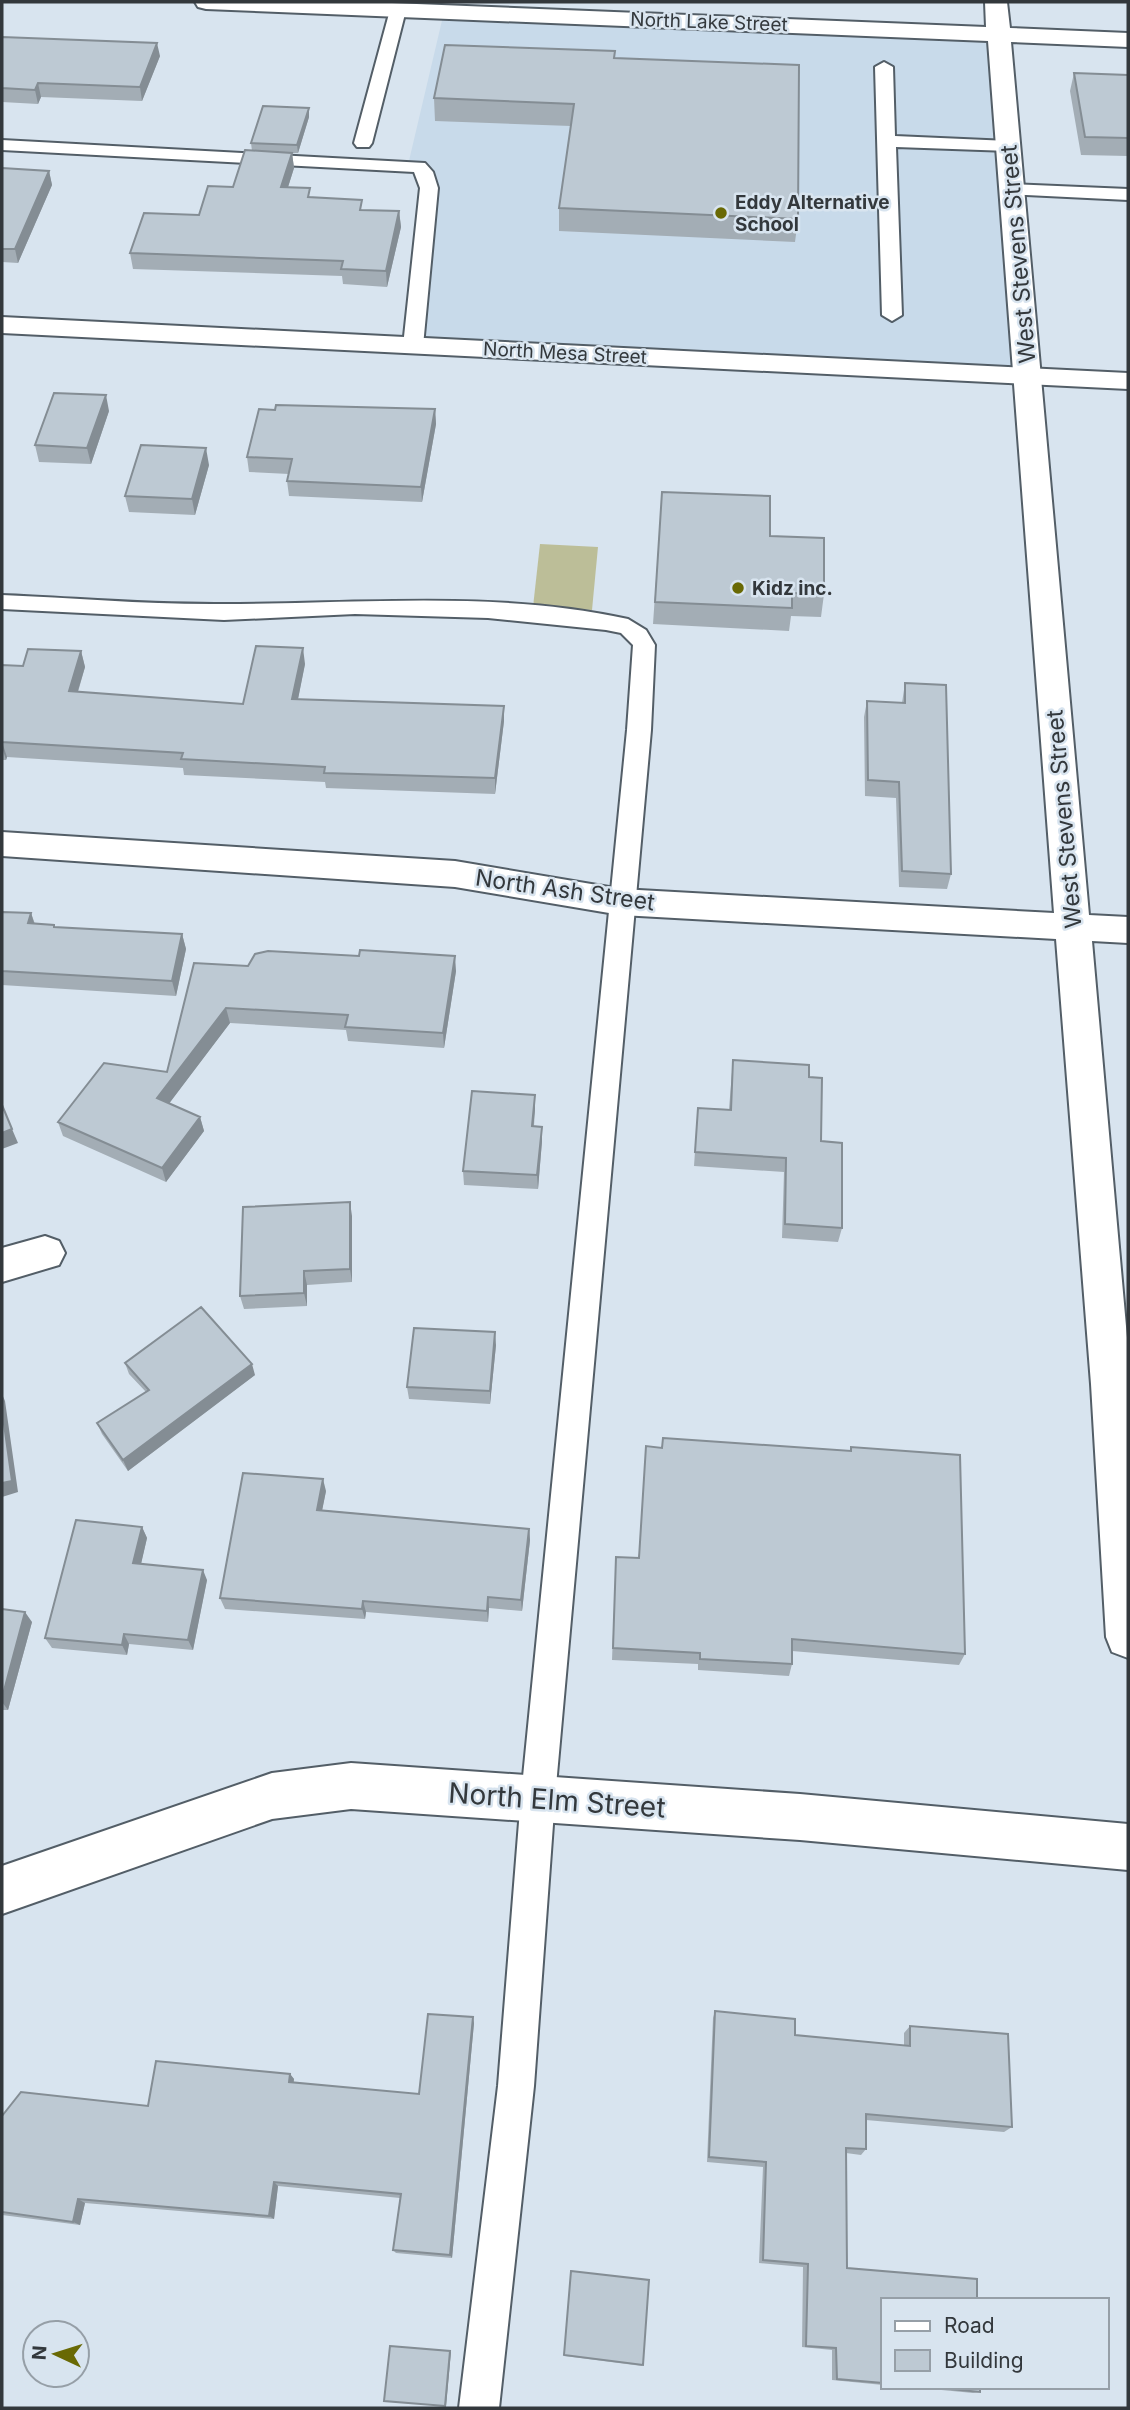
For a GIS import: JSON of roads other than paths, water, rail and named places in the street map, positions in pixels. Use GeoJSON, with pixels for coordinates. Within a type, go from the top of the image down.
{"type":"FeatureCollection","features":[{"type":"Feature","properties":{"kind":"street","name":"North Lake Street"},"geometry":{"type":"LineString","coordinates":[[206,2],[398,10],[998,18],[1128,40]]}},
{"type":"Feature","properties":{"kind":"street","name":"West Stevens Street"},"geometry":{"type":"LineString","coordinates":[[998,18],[1110,1370],[1128,1637]]}},
{"type":"Feature","properties":{"kind":"street","name":"North Mesa Street"},"geometry":{"type":"LineString","coordinates":[[2,325],[1128,381]]}},
{"type":"Feature","properties":{"kind":"street","name":"North Ash Street"},"geometry":{"type":"LineString","coordinates":[[2,844],[455,874],[621,902],[1128,930]]}},
{"type":"Feature","properties":{"kind":"street"},"geometry":{"type":"LineString","coordinates":[[2,1265],[45,1253]]}},
{"type":"Feature","properties":{"kind":"street","name":"North Elm Street"},"geometry":{"type":"LineString","coordinates":[[2,1890],[272,1796],[351,1786],[538,1797],[1128,1847]]}},
{"type":"Feature","properties":{"kind":"lane"},"geometry":{"type":"LineString","coordinates":[[363,143],[398,10]]}},
{"type":"Feature","properties":{"kind":"lane"},"geometry":{"type":"LineString","coordinates":[[884,67],[892,315]]}},
{"type":"Feature","properties":{"kind":"lane"},"geometry":{"type":"LineString","coordinates":[[886,141],[1009,146]]}},
{"type":"Feature","properties":{"kind":"lane"},"geometry":{"type":"LineString","coordinates":[[2,145],[419,167],[424,172],[429,188],[413,346]]}},
{"type":"Feature","properties":{"kind":"lane"},"geometry":{"type":"LineString","coordinates":[[1012,190],[1128,195]]}},
{"type":"Feature","properties":{"kind":"lane"},"geometry":{"type":"LineString","coordinates":[[2,602],[224,612],[355,607],[488,610],[606,622],[628,628],[638,635],[644,645],[639,730],[538,1797],[516,2086],[479,2408]]}},
{"type":"Feature","properties":{"kind":"place","name":"Eddy Alternative School"},"geometry":{"type":"Point","coordinates":[721,213]}},
{"type":"Feature","properties":{"kind":"place","name":"Kidz inc."},"geometry":{"type":"Point","coordinates":[738,588]}}]}
